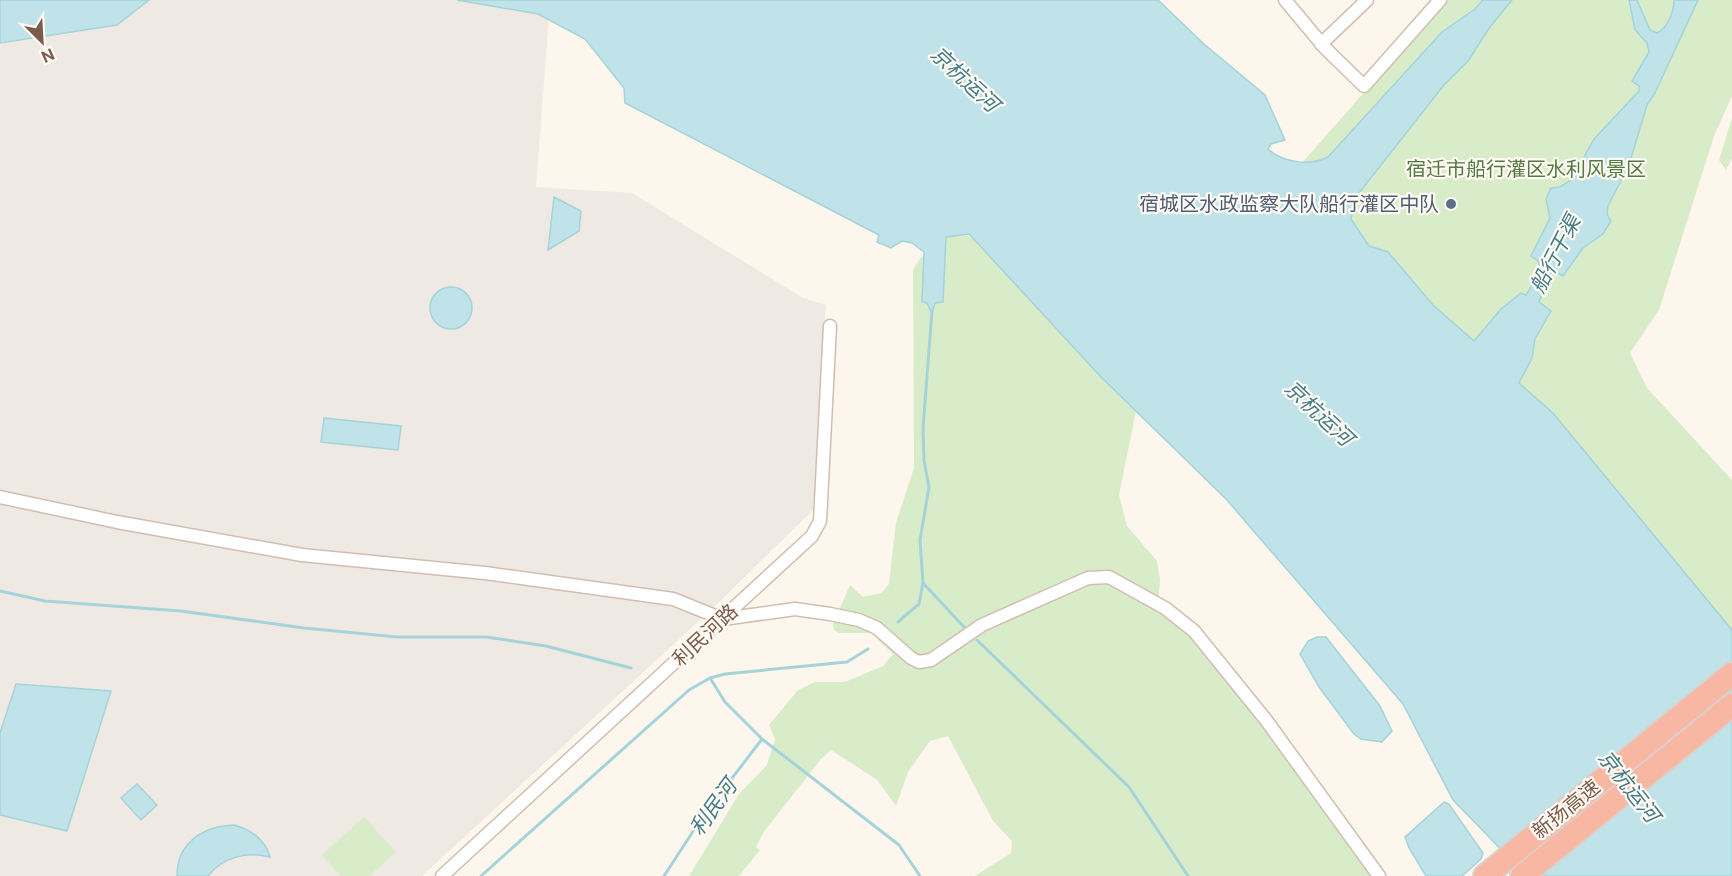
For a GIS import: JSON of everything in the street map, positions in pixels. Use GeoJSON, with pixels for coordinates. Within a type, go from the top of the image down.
{"type":"FeatureCollection","features":[{"type":"Feature","properties":{"kind":"highway","name":"新扬高速"},"geometry":{"type":"LineString","coordinates":[[1485,876],[1732,674]]}},
{"type":"Feature","properties":{"kind":"highway","name":"新扬高速"},"geometry":{"type":"LineString","coordinates":[[1522,876],[1732,705]]}},
{"type":"Feature","properties":{"kind":"street"},"geometry":{"type":"LineString","coordinates":[[1285,0],[1321,44],[1364,86],[1440,0]]}},
{"type":"Feature","properties":{"kind":"street"},"geometry":{"type":"LineString","coordinates":[[1321,44],[1367,0]]}},
{"type":"Feature","properties":{"kind":"street","name":"利民河路"},"geometry":{"type":"LineString","coordinates":[[442,876],[812,536],[820,521],[830,326]]}},
{"type":"Feature","properties":{"kind":"street"},"geometry":{"type":"LineString","coordinates":[[0,497],[117,522],[302,555],[485,573],[673,599],[723,619],[795,609],[859,620],[878,628],[910,658],[919,662],[931,660],[982,626],[1088,578],[1109,578],[1165,608],[1194,631],[1266,720],[1379,876]]}},
{"type":"Feature","properties":{"kind":"shaded area"},"geometry":{"type":"Polygon","coordinates":[[[140,0],[457,0],[549,16],[536,187],[632,193],[803,298],[826,305],[813,510],[714,607],[422,876],[0,876],[0,43],[117,25],[140,0]]]}},
{"type":"Feature","properties":{"kind":"green space","name":"宿迁市船行灌区水利风景区"},"geometry":{"type":"Polygon","coordinates":[[[1445,0],[1732,0],[1732,96],[1714,136],[1659,310],[1630,353],[1647,388],[1732,480],[1732,630],[1573,438],[1287,180],[1445,0]]]}},
{"type":"Feature","properties":{"kind":"green space"},"geometry":{"type":"Polygon","coordinates":[[[1732,118],[1732,158],[1726,170],[1719,160],[1732,118]]]}},
{"type":"Feature","properties":{"kind":"green space"},"geometry":{"type":"Polygon","coordinates":[[[959,234],[971,237],[1136,411],[1119,495],[1127,526],[1157,561],[1160,579],[1158,606],[1223,661],[1277,724],[1387,876],[975,876],[1011,853],[1012,841],[993,821],[948,736],[930,741],[908,772],[896,806],[877,780],[831,750],[821,759],[763,833],[756,847],[760,850],[739,876],[689,876],[739,794],[767,765],[775,739],[769,725],[798,690],[815,682],[845,682],[883,666],[893,654],[871,633],[839,633],[834,630],[833,624],[850,585],[863,597],[881,593],[889,584],[896,523],[914,468],[913,270],[932,247],[959,234]]]}},
{"type":"Feature","properties":{"kind":"green space"},"geometry":{"type":"Polygon","coordinates":[[[364,817],[396,852],[369,876],[341,876],[322,855],[364,817]]]}},
{"type":"Feature","properties":{"kind":"water"},"geometry":{"type":"Polygon","coordinates":[[[0,0],[149,0],[117,25],[0,43],[0,0]]]}},
{"type":"Feature","properties":{"kind":"water"},"geometry":{"type":"Polygon","coordinates":[[[457,0],[1158,0],[1204,44],[1265,95],[1285,140],[1271,144],[1268,149],[1289,160],[1314,162],[1328,157],[1442,32],[1475,9],[1483,0],[1512,0],[1490,27],[1468,61],[1444,85],[1355,198],[1351,219],[1369,246],[1388,252],[1433,305],[1474,341],[1501,309],[1521,293],[1526,295],[1541,269],[1538,261],[1531,256],[1550,218],[1546,199],[1551,188],[1560,187],[1571,180],[1594,139],[1639,91],[1639,86],[1632,81],[1649,52],[1647,43],[1635,30],[1629,0],[1637,0],[1650,30],[1657,33],[1670,19],[1674,0],[1698,0],[1655,93],[1647,105],[1629,165],[1608,206],[1607,214],[1611,221],[1603,234],[1583,248],[1563,276],[1554,271],[1549,275],[1539,302],[1551,311],[1535,339],[1532,358],[1519,383],[1553,413],[1732,630],[1732,876],[1527,876],[1453,800],[1403,704],[1226,499],[1101,377],[969,234],[946,237],[943,302],[935,303],[932,314],[927,303],[922,302],[924,252],[912,243],[902,241],[891,248],[877,242],[879,235],[625,103],[624,88],[585,39],[538,14],[457,0]]]}},
{"type":"Feature","properties":{"kind":"water"},"geometry":{"type":"Polygon","coordinates":[[[554,197],[581,211],[579,231],[548,250],[554,197]]]}},
{"type":"Feature","properties":{"kind":"water"},"geometry":{"type":"Polygon","coordinates":[[[451,287],[459,288],[466,293],[471,300],[471,316],[466,323],[459,328],[451,329],[443,328],[436,323],[431,316],[430,308],[431,300],[436,293],[443,288],[451,287]]]}},
{"type":"Feature","properties":{"kind":"water"},"geometry":{"type":"Polygon","coordinates":[[[324,418],[401,426],[398,450],[321,442],[324,418]]]}},
{"type":"Feature","properties":{"kind":"water"},"geometry":{"type":"Polygon","coordinates":[[[1317,637],[1326,637],[1380,706],[1392,731],[1382,742],[1361,739],[1354,734],[1319,687],[1300,654],[1308,641],[1317,637]]]}},
{"type":"Feature","properties":{"kind":"water"},"geometry":{"type":"Polygon","coordinates":[[[16,684],[111,691],[67,831],[0,815],[0,733],[16,684]]]}},
{"type":"Feature","properties":{"kind":"water"},"geometry":{"type":"Polygon","coordinates":[[[137,784],[157,805],[141,820],[121,798],[137,784]]]}},
{"type":"Feature","properties":{"kind":"water"},"geometry":{"type":"Polygon","coordinates":[[[1444,802],[1449,804],[1483,853],[1481,859],[1462,876],[1426,876],[1405,837],[1444,802]]]}},
{"type":"Feature","properties":{"kind":"water"},"geometry":{"type":"Polygon","coordinates":[[[234,825],[246,829],[261,840],[270,857],[244,855],[221,864],[208,876],[177,876],[182,854],[194,838],[212,829],[234,825]]]}},
{"type":"Feature","properties":{"kind":"waterway"},"geometry":{"type":"LineString","coordinates":[[898,622],[919,604],[923,583],[920,540],[929,487],[924,461],[923,428],[932,311]]}},
{"type":"Feature","properties":{"kind":"waterway"},"geometry":{"type":"LineString","coordinates":[[923,583],[964,627]]}},
{"type":"Feature","properties":{"kind":"waterway"},"geometry":{"type":"LineString","coordinates":[[0,591],[45,601],[181,611],[304,628],[397,637],[486,637],[546,646],[631,668]]}},
{"type":"Feature","properties":{"kind":"waterway"},"geometry":{"type":"LineString","coordinates":[[977,640],[1129,787],[1188,876]]}},
{"type":"Feature","properties":{"kind":"waterway"},"geometry":{"type":"LineString","coordinates":[[481,876],[689,690],[710,678],[725,674],[847,662],[868,649]]}},
{"type":"Feature","properties":{"kind":"waterway"},"geometry":{"type":"LineString","coordinates":[[710,678],[725,702],[762,739],[899,845],[920,876]]}},
{"type":"Feature","properties":{"kind":"waterway","name":"利民河"},"geometry":{"type":"LineString","coordinates":[[664,876],[703,816],[762,739]]}},
{"type":"Feature","properties":{"kind":"place","name":"宿城区水政监察大队船行灌区中队"},"geometry":{"type":"Point","coordinates":[1451,204]}},
{"type":"Feature","properties":{"kind":"water label","name":"京杭运河"},"geometry":{"type":"Point","coordinates":[965,79]}},
{"type":"Feature","properties":{"kind":"water label","name":"船行干渠"},"geometry":{"type":"Point","coordinates":[1555,254]}},
{"type":"Feature","properties":{"kind":"water label","name":"京杭运河"},"geometry":{"type":"Point","coordinates":[1319,413]}},
{"type":"Feature","properties":{"kind":"water label","name":"京杭运河"},"geometry":{"type":"Point","coordinates":[1629,786]}}]}
